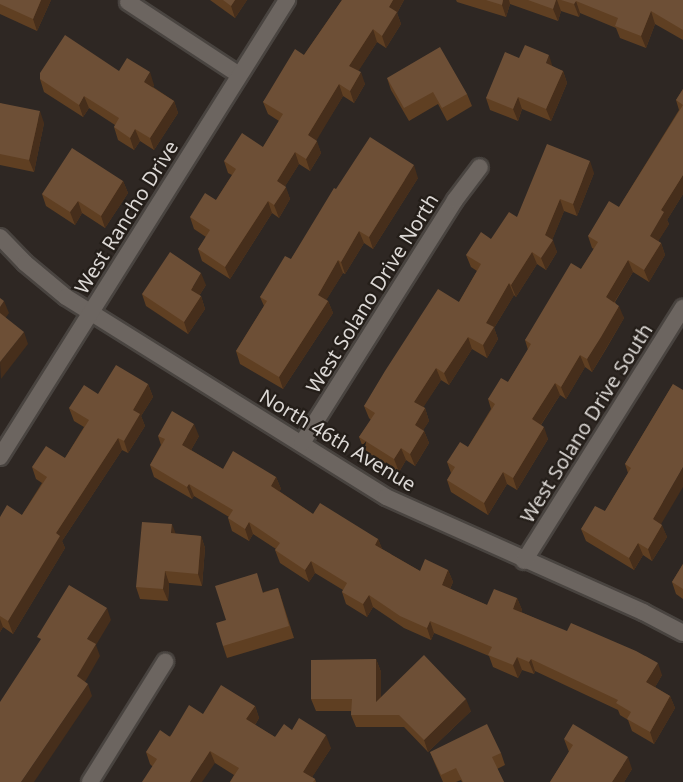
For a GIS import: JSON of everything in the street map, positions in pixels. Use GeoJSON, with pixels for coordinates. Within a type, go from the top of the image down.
{"type":"FeatureCollection","features":[{"type":"Feature","properties":{"kind":"street","name":"West Rancho Drive"},"geometry":{"type":"LineString","coordinates":[[0,457],[288,0]]}},
{"type":"Feature","properties":{"kind":"street"},"geometry":{"type":"LineString","coordinates":[[128,3],[239,75]]}},
{"type":"Feature","properties":{"kind":"street","name":"West Solano Drive North"},"geometry":{"type":"LineString","coordinates":[[302,443],[455,200],[480,167]]}},
{"type":"Feature","properties":{"kind":"street","name":"North 46th Avenue"},"geometry":{"type":"LineString","coordinates":[[0,237],[25,263],[91,313],[386,497],[524,561],[643,612],[683,633]]}},
{"type":"Feature","properties":{"kind":"street","name":"West Solano Drive South"},"geometry":{"type":"LineString","coordinates":[[524,561],[683,308]]}},
{"type":"Feature","properties":{"kind":"street"},"geometry":{"type":"LineString","coordinates":[[90,782],[165,662]]}},
{"type":"Feature","properties":{"kind":"building"},"geometry":{"type":"Polygon","coordinates":[[[0,0],[41,0],[33,19],[0,4],[0,0]]]}},
{"type":"Feature","properties":{"kind":"building"},"geometry":{"type":"Polygon","coordinates":[[[223,0],[235,0],[231,6],[223,0]]]}},
{"type":"Feature","properties":{"kind":"building"},"geometry":{"type":"Polygon","coordinates":[[[342,0],[393,0],[389,7],[397,12],[382,36],[373,29],[349,66],[361,72],[350,91],[339,84],[308,135],[317,141],[306,159],[295,152],[277,181],[286,187],[274,205],[268,201],[225,267],[198,249],[210,230],[190,217],[205,193],[216,200],[236,169],[224,161],[242,133],[263,147],[283,114],[263,102],[295,49],[304,55],[342,0]]]}},
{"type":"Feature","properties":{"kind":"building"},"geometry":{"type":"Polygon","coordinates":[[[486,0],[503,0],[502,5],[486,0]]]}},
{"type":"Feature","properties":{"kind":"building"},"geometry":{"type":"Polygon","coordinates":[[[528,0],[556,0],[553,9],[528,0]]]}},
{"type":"Feature","properties":{"kind":"building"},"geometry":{"type":"Polygon","coordinates":[[[561,0],[683,0],[683,30],[651,11],[641,36],[615,26],[618,18],[576,1],[574,4],[561,0]]]}},
{"type":"Feature","properties":{"kind":"building"},"geometry":{"type":"Polygon","coordinates":[[[65,35],[119,71],[127,58],[150,72],[144,82],[174,101],[150,138],[135,129],[130,138],[114,127],[119,118],[84,96],[79,105],[40,79],[40,73],[65,35]]]}},
{"type":"Feature","properties":{"kind":"building"},"geometry":{"type":"Polygon","coordinates":[[[525,45],[549,55],[546,63],[563,71],[546,109],[518,97],[513,109],[486,98],[505,52],[519,58],[525,45]]]}},
{"type":"Feature","properties":{"kind":"building"},"geometry":{"type":"Polygon","coordinates":[[[440,47],[467,94],[442,108],[433,92],[404,108],[387,78],[440,47]]]}},
{"type":"Feature","properties":{"kind":"building"},"geometry":{"type":"Polygon","coordinates":[[[683,89],[683,105],[676,100],[683,89]]]}},
{"type":"Feature","properties":{"kind":"building"},"geometry":{"type":"Polygon","coordinates":[[[0,103],[40,111],[29,160],[0,154],[0,103]]]}},
{"type":"Feature","properties":{"kind":"building"},"geometry":{"type":"Polygon","coordinates":[[[683,105],[683,175],[661,210],[664,212],[650,236],[661,243],[644,270],[628,260],[606,297],[619,306],[601,337],[587,359],[580,355],[561,387],[555,383],[532,419],[544,427],[513,478],[503,472],[484,503],[447,480],[455,467],[447,462],[460,442],[468,447],[495,404],[488,399],[501,378],[508,382],[531,344],[525,340],[571,263],[581,269],[598,242],[588,236],[609,201],[619,207],[683,105]]]}},
{"type":"Feature","properties":{"kind":"building"},"geometry":{"type":"Polygon","coordinates":[[[370,137],[414,165],[369,237],[359,231],[341,262],[338,260],[318,295],[328,301],[279,377],[236,351],[267,301],[260,297],[285,256],[291,259],[334,188],[336,189],[370,137]]]}},
{"type":"Feature","properties":{"kind":"building"},"geometry":{"type":"Polygon","coordinates":[[[547,144],[590,161],[573,204],[560,199],[545,235],[553,240],[541,258],[532,252],[511,285],[509,283],[486,323],[494,327],[483,345],[468,337],[444,373],[436,368],[414,402],[425,408],[415,425],[424,431],[410,454],[401,448],[394,459],[359,437],[375,413],[364,406],[438,289],[459,302],[481,264],[466,255],[481,232],[491,239],[509,212],[517,217],[547,144]]]}},
{"type":"Feature","properties":{"kind":"building"},"geometry":{"type":"Polygon","coordinates":[[[72,148],[123,181],[101,216],[78,201],[70,212],[42,194],[72,148]]]}},
{"type":"Feature","properties":{"kind":"building"},"geometry":{"type":"Polygon","coordinates":[[[170,252],[201,273],[191,290],[201,296],[184,322],[142,294],[170,252]]]}},
{"type":"Feature","properties":{"kind":"building"},"geometry":{"type":"Polygon","coordinates":[[[0,313],[24,332],[0,362],[0,313]]]}},
{"type":"Feature","properties":{"kind":"building"},"geometry":{"type":"Polygon","coordinates":[[[116,365],[148,384],[133,410],[140,414],[124,441],[118,438],[56,533],[60,536],[8,621],[0,616],[0,517],[7,505],[22,515],[47,477],[32,467],[46,446],[65,458],[89,420],[69,408],[84,385],[98,394],[116,365]]]}},
{"type":"Feature","properties":{"kind":"building"},"geometry":{"type":"Polygon","coordinates":[[[673,384],[683,390],[683,467],[653,519],[662,525],[648,549],[638,543],[629,558],[581,529],[595,506],[605,511],[631,468],[625,464],[673,384]]]}},
{"type":"Feature","properties":{"kind":"building"},"geometry":{"type":"Polygon","coordinates":[[[172,411],[194,424],[182,445],[223,469],[233,451],[276,477],[271,486],[313,514],[320,503],[378,539],[375,545],[420,571],[425,559],[448,570],[442,585],[487,605],[494,589],[517,598],[513,609],[567,631],[571,623],[658,663],[646,682],[670,696],[650,732],[627,719],[631,712],[616,703],[618,700],[531,659],[529,662],[517,657],[513,665],[488,655],[492,647],[430,621],[427,628],[400,616],[369,595],[363,604],[342,592],[347,583],[311,561],[305,570],[275,550],[280,543],[249,522],[245,529],[228,518],[233,510],[189,484],[187,487],[150,465],[165,439],[158,436],[172,411]]]}},
{"type":"Feature","properties":{"kind":"building"},"geometry":{"type":"Polygon","coordinates":[[[142,522],[172,524],[171,533],[201,536],[198,574],[165,571],[163,589],[136,587],[142,522]]]}},
{"type":"Feature","properties":{"kind":"building"},"geometry":{"type":"Polygon","coordinates":[[[683,564],[683,589],[672,582],[683,564]]]}},
{"type":"Feature","properties":{"kind":"building"},"geometry":{"type":"Polygon","coordinates":[[[257,573],[263,593],[278,588],[289,626],[223,646],[216,623],[226,620],[215,586],[257,573]]]}},
{"type":"Feature","properties":{"kind":"building"},"geometry":{"type":"Polygon","coordinates":[[[69,585],[107,608],[87,639],[96,644],[77,676],[88,684],[21,782],[0,782],[0,702],[41,639],[37,637],[69,585]]]}},
{"type":"Feature","properties":{"kind":"building"},"geometry":{"type":"Polygon","coordinates":[[[424,655],[466,699],[424,740],[399,715],[351,715],[352,699],[311,699],[311,660],[376,659],[376,702],[424,655]]]}},
{"type":"Feature","properties":{"kind":"building"},"geometry":{"type":"Polygon","coordinates":[[[221,685],[255,706],[246,719],[275,737],[284,724],[292,730],[299,718],[326,735],[303,772],[315,779],[313,782],[230,782],[239,768],[210,751],[190,782],[142,782],[157,759],[146,752],[160,730],[170,737],[189,705],[203,714],[221,685]]]}},
{"type":"Feature","properties":{"kind":"building"},"geometry":{"type":"Polygon","coordinates":[[[487,724],[501,753],[492,757],[504,782],[463,782],[456,768],[441,775],[430,752],[487,724]]]}},
{"type":"Feature","properties":{"kind":"building"},"geometry":{"type":"Polygon","coordinates":[[[573,724],[628,757],[612,782],[550,782],[573,745],[564,739],[573,724]]]}}]}
